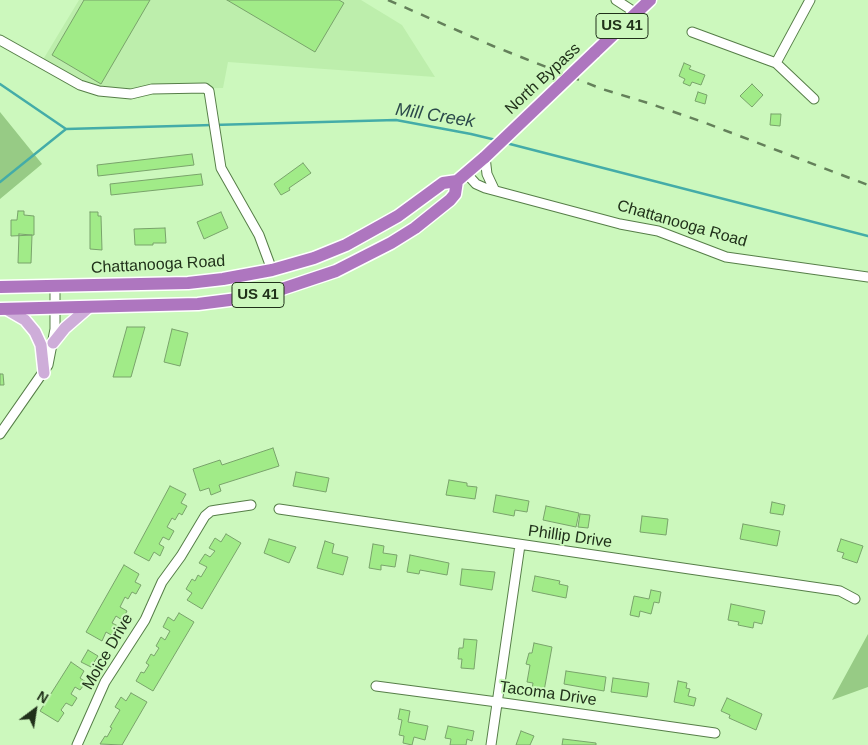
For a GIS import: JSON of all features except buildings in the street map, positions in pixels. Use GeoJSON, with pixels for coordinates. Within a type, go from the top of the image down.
{"type":"FeatureCollection","features":[{"type":"Feature","properties":{"kind":"highway","name":"North Bypass"},"geometry":{"type":"LineString","coordinates":[[462,177],[650,0]]}},
{"type":"Feature","properties":{"kind":"highway","name":"Chattanooga Road"},"geometry":{"type":"LineString","coordinates":[[0,287],[188,283],[272,270],[314,258],[346,245],[398,216],[443,183],[462,177]]}},
{"type":"Feature","properties":{"kind":"highway","name":"US 41"},"geometry":{"type":"LineString","coordinates":[[3,309],[215,303],[306,282],[364,258],[403,236],[450,200],[455,194],[462,177]]}},
{"type":"Feature","properties":{"kind":"main road"},"geometry":{"type":"LineString","coordinates":[[53,343],[65,328],[88,308]]}},
{"type":"Feature","properties":{"kind":"main road"},"geometry":{"type":"LineString","coordinates":[[3,309],[25,320],[35,332],[41,345],[44,373]]}},
{"type":"Feature","properties":{"kind":"street"},"geometry":{"type":"LineString","coordinates":[[616,0],[636,13]]}},
{"type":"Feature","properties":{"kind":"street"},"geometry":{"type":"LineString","coordinates":[[776,63],[810,0]]}},
{"type":"Feature","properties":{"kind":"street"},"geometry":{"type":"LineString","coordinates":[[692,32],[776,63],[814,99]]}},
{"type":"Feature","properties":{"kind":"street"},"geometry":{"type":"LineString","coordinates":[[0,40],[80,86],[99,91],[132,94],[152,89],[205,88],[209,91],[221,168],[259,234],[272,270]]}},
{"type":"Feature","properties":{"kind":"street"},"geometry":{"type":"LineString","coordinates":[[485,156],[487,174],[494,189]]}},
{"type":"Feature","properties":{"kind":"street","name":"Chattanooga Road"},"geometry":{"type":"LineString","coordinates":[[462,177],[476,184],[620,224],[658,232],[726,256],[868,277]]}},
{"type":"Feature","properties":{"kind":"street"},"geometry":{"type":"LineString","coordinates":[[0,434],[44,373],[50,357],[56,308],[55,286]]}},
{"type":"Feature","properties":{"kind":"street","name":"Moice Drive"},"geometry":{"type":"LineString","coordinates":[[77,745],[105,682],[139,630],[166,576],[181,556],[201,521],[211,511],[251,505]]}},
{"type":"Feature","properties":{"kind":"street","name":"Phillip Drive"},"geometry":{"type":"LineString","coordinates":[[279,509],[840,591],[856,599]]}},
{"type":"Feature","properties":{"kind":"street"},"geometry":{"type":"LineString","coordinates":[[491,745],[520,544]]}},
{"type":"Feature","properties":{"kind":"street","name":"Tacoma Drive"},"geometry":{"type":"LineString","coordinates":[[376,686],[715,733]]}},
{"type":"Feature","properties":{"kind":"shaded area"},"geometry":{"type":"Polygon","coordinates":[[[79,0],[361,0],[402,25],[435,77],[228,62],[223,88],[101,90],[38,68],[79,0]]]}},
{"type":"Feature","properties":{"kind":"shaded area"},"geometry":{"type":"Polygon","coordinates":[[[0,112],[42,164],[0,199],[0,112]]]}},
{"type":"Feature","properties":{"kind":"shaded area"},"geometry":{"type":"Polygon","coordinates":[[[868,634],[868,687],[832,700],[868,634]]]}},
{"type":"Feature","properties":{"kind":"waterway","name":"Mill Creek"},"geometry":{"type":"LineString","coordinates":[[0,84],[66,129],[396,120],[496,140]]}},
{"type":"Feature","properties":{"kind":"waterway"},"geometry":{"type":"LineString","coordinates":[[0,182],[66,129]]}},
{"type":"Feature","properties":{"kind":"waterway","name":"Mill Creek"},"geometry":{"type":"LineString","coordinates":[[506,143],[868,236]]}},
{"type":"Feature","properties":{"kind":"railway"},"geometry":{"type":"LineString","coordinates":[[388,0],[493,46],[602,89],[703,122],[868,185]]}}]}
